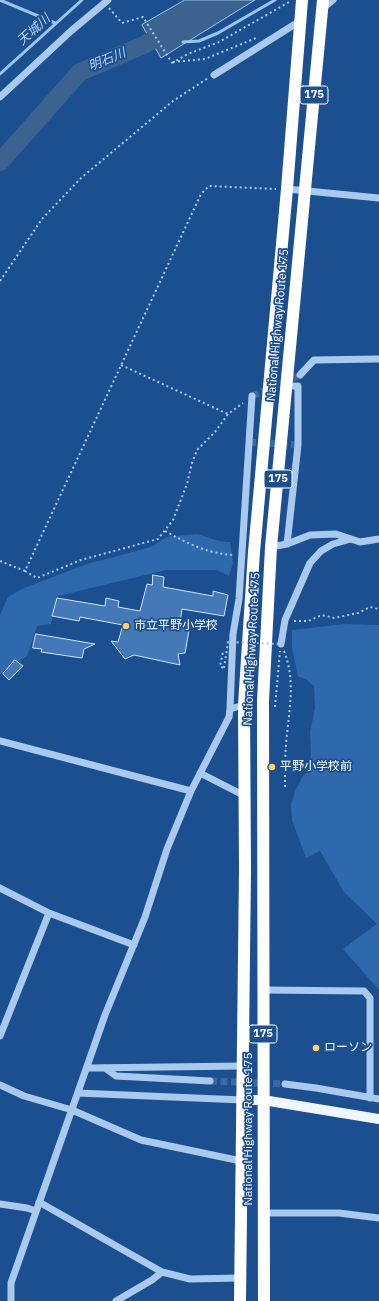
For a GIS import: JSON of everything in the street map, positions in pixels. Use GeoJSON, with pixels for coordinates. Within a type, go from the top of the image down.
{"type":"FeatureCollection","features":[{"type":"Feature","properties":{"kind":"highway","name":"National Highway Route 175"},"geometry":{"type":"LineString","coordinates":[[240,1301],[245,870],[243,796],[244,705],[254,552],[287,189],[300,21],[299,2]]}},
{"type":"Feature","properties":{"kind":"highway","name":"National Highway Route 175"},"geometry":{"type":"LineString","coordinates":[[264,1301],[262,701],[271,547],[323,4]]}},
{"type":"Feature","properties":{"kind":"main road"},"geometry":{"type":"LineString","coordinates":[[242,1100],[263,1100],[379,1119]]}},
{"type":"Feature","properties":{"kind":"street"},"geometry":{"type":"LineString","coordinates":[[0,97],[71,31],[108,0]]}},
{"type":"Feature","properties":{"kind":"street"},"geometry":{"type":"LineString","coordinates":[[323,4],[333,0]]}},
{"type":"Feature","properties":{"kind":"street"},"geometry":{"type":"LineString","coordinates":[[214,75],[300,21]]}},
{"type":"Feature","properties":{"kind":"street"},"geometry":{"type":"LineString","coordinates":[[287,189],[379,198]]}},
{"type":"Feature","properties":{"kind":"street"},"geometry":{"type":"LineString","coordinates":[[300,375],[314,360],[379,359]]}},
{"type":"Feature","properties":{"kind":"street"},"geometry":{"type":"LineString","coordinates":[[287,386],[298,386],[298,444],[287,544]]}},
{"type":"Feature","properties":{"kind":"street"},"geometry":{"type":"LineString","coordinates":[[10,1301],[11,1283],[105,1015],[134,946],[167,850],[191,791],[229,717],[233,634],[239,599],[252,396]]}},
{"type":"Feature","properties":{"kind":"street"},"geometry":{"type":"LineString","coordinates":[[271,547],[287,544],[310,535],[336,534],[360,542],[379,539]]}},
{"type":"Feature","properties":{"kind":"street"},"geometry":{"type":"LineString","coordinates":[[281,644],[285,620],[310,563],[321,551],[333,544],[351,539]]}},
{"type":"Feature","properties":{"kind":"street"},"geometry":{"type":"LineString","coordinates":[[230,709],[244,705]]}},
{"type":"Feature","properties":{"kind":"street"},"geometry":{"type":"LineString","coordinates":[[0,741],[191,791]]}},
{"type":"Feature","properties":{"kind":"street"},"geometry":{"type":"LineString","coordinates":[[200,773],[243,796]]}},
{"type":"Feature","properties":{"kind":"street"},"geometry":{"type":"LineString","coordinates":[[0,888],[48,913],[134,946]]}},
{"type":"Feature","properties":{"kind":"street"},"geometry":{"type":"LineString","coordinates":[[0,1036],[2,1026],[48,913]]}},
{"type":"Feature","properties":{"kind":"street"},"geometry":{"type":"LineString","coordinates":[[263,990],[364,991],[370,998],[370,1098]]}},
{"type":"Feature","properties":{"kind":"street"},"geometry":{"type":"LineString","coordinates":[[87,1068],[242,1066]]}},
{"type":"Feature","properties":{"kind":"street"},"geometry":{"type":"LineString","coordinates":[[105,1068],[116,1076],[210,1081]]}},
{"type":"Feature","properties":{"kind":"street"},"geometry":{"type":"LineString","coordinates":[[285,1084],[316,1088],[379,1100]]}},
{"type":"Feature","properties":{"kind":"street"},"geometry":{"type":"LineString","coordinates":[[0,1085],[24,1096],[72,1110],[141,1140],[241,1161]]}},
{"type":"Feature","properties":{"kind":"street"},"geometry":{"type":"LineString","coordinates":[[78,1093],[242,1100]]}},
{"type":"Feature","properties":{"kind":"street"},"geometry":{"type":"LineString","coordinates":[[39,1202],[162,1272],[190,1279],[240,1278]]}},
{"type":"Feature","properties":{"kind":"street"},"geometry":{"type":"LineString","coordinates":[[0,1204],[27,1208],[36,1211]]}},
{"type":"Feature","properties":{"kind":"street"},"geometry":{"type":"LineString","coordinates":[[264,1213],[339,1212],[379,1218]]}},
{"type":"Feature","properties":{"kind":"street"},"geometry":{"type":"LineString","coordinates":[[116,1301],[152,1280],[162,1272]]}},
{"type":"Feature","properties":{"kind":"path"},"geometry":{"type":"LineString","coordinates":[[172,63],[188,54],[219,42],[299,2]]}},
{"type":"Feature","properties":{"kind":"path"},"geometry":{"type":"LineString","coordinates":[[116,16],[122,23],[143,17],[172,63]]}},
{"type":"Feature","properties":{"kind":"path"},"geometry":{"type":"LineString","coordinates":[[172,63],[205,59],[263,35],[273,38]]}},
{"type":"Feature","properties":{"kind":"path"},"geometry":{"type":"LineString","coordinates":[[0,281],[42,219],[81,178],[173,101],[214,75]]}},
{"type":"Feature","properties":{"kind":"path"},"geometry":{"type":"LineString","coordinates":[[24,571],[201,194],[209,186],[287,189]]}},
{"type":"Feature","properties":{"kind":"path"},"geometry":{"type":"LineString","coordinates":[[121,365],[228,414]]}},
{"type":"Feature","properties":{"kind":"path"},"geometry":{"type":"LineString","coordinates":[[0,561],[37,578],[81,560],[158,539],[173,520],[187,484],[197,450],[228,414],[252,396]]}},
{"type":"Feature","properties":{"kind":"path"},"geometry":{"type":"LineString","coordinates":[[166,530],[202,550],[235,555]]}},
{"type":"Feature","properties":{"kind":"path"},"geometry":{"type":"LineString","coordinates":[[285,620],[308,621],[322,615],[334,618],[358,613],[370,607],[379,609]]}},
{"type":"Feature","properties":{"kind":"path"},"geometry":{"type":"LineString","coordinates":[[224,668],[228,642],[281,644],[289,664],[291,689],[291,704],[286,735],[284,787]]}},
{"type":"Feature","properties":{"kind":"shaded area"},"geometry":{"type":"Polygon","coordinates":[[[185,0],[255,0],[161,58],[142,25],[185,0]]]}},
{"type":"Feature","properties":{"kind":"shaded area"},"geometry":{"type":"Polygon","coordinates":[[[197,534],[230,542],[233,563],[229,576],[216,570],[166,570],[58,596],[51,624],[37,626],[27,656],[0,675],[0,615],[8,597],[24,588],[87,564],[151,547],[167,537],[197,534]]]}},
{"type":"Feature","properties":{"kind":"shaded area"},"geometry":{"type":"Polygon","coordinates":[[[345,624],[379,625],[379,990],[343,949],[377,924],[344,892],[320,851],[306,858],[292,820],[291,805],[296,789],[303,776],[309,771],[311,754],[310,732],[315,708],[314,686],[307,680],[298,676],[292,648],[292,630],[345,624]]]}},
{"type":"Feature","properties":{"kind":"building"},"geometry":{"type":"Polygon","coordinates":[[[153,575],[164,577],[163,587],[213,596],[213,591],[228,595],[224,616],[182,609],[180,623],[190,625],[185,653],[178,654],[180,665],[134,655],[125,659],[111,641],[118,642],[123,625],[80,617],[79,621],[52,616],[57,598],[105,606],[106,598],[119,601],[118,607],[140,611],[147,584],[152,585],[153,575]]]}},
{"type":"Feature","properties":{"kind":"building"},"geometry":{"type":"Polygon","coordinates":[[[36,634],[95,644],[84,649],[82,658],[41,652],[42,649],[33,648],[36,634]]]}},
{"type":"Feature","properties":{"kind":"building"},"geometry":{"type":"Polygon","coordinates":[[[15,660],[23,666],[9,680],[3,674],[15,660]]]}},
{"type":"Feature","properties":{"kind":"waterway"},"geometry":{"type":"LineString","coordinates":[[0,0],[55,23]]}},
{"type":"Feature","properties":{"kind":"waterway","name":"天城川"},"geometry":{"type":"LineString","coordinates":[[0,74],[82,0]]}},
{"type":"Feature","properties":{"kind":"waterway"},"geometry":{"type":"LineString","coordinates":[[183,42],[199,41],[218,33],[275,0]]}},
{"type":"Feature","properties":{"kind":"waterway","name":"明石川"},"geometry":{"type":"LineString","coordinates":[[0,162],[80,72],[144,45],[172,28]]}},
{"type":"Feature","properties":{"kind":"tunnel"},"geometry":{"type":"LineString","coordinates":[[252,396],[300,375]]}},
{"type":"Feature","properties":{"kind":"tunnel"},"geometry":{"type":"LineString","coordinates":[[249,442],[298,445]]}},
{"type":"Feature","properties":{"kind":"tunnel"},"geometry":{"type":"LineString","coordinates":[[210,1081],[285,1084]]}},
{"type":"Feature","properties":{"kind":"place","name":"市立平野小学校"},"geometry":{"type":"Point","coordinates":[126,626]}},
{"type":"Feature","properties":{"kind":"place","name":"平野小学校前"},"geometry":{"type":"Point","coordinates":[272,767]}},
{"type":"Feature","properties":{"kind":"place","name":"ローソン"},"geometry":{"type":"Point","coordinates":[316,1048]}}]}
